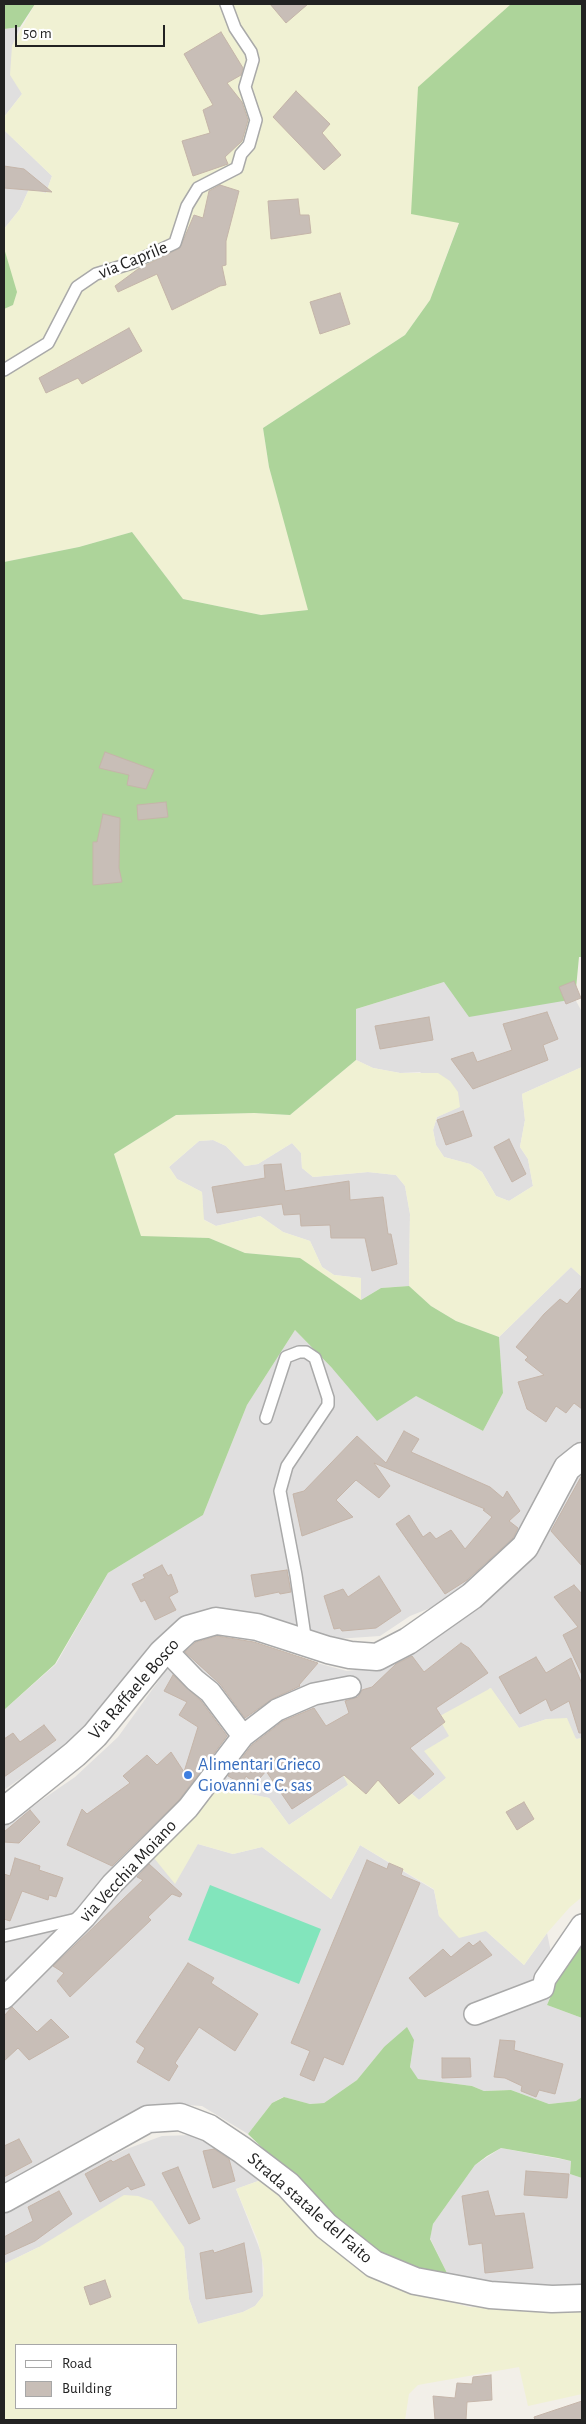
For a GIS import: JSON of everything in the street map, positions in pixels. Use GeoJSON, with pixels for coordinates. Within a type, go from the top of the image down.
{"type":"FeatureCollection","features":[{"type":"Feature","properties":{"kind":"street","name":"Via Raffaele Bosco"},"geometry":{"type":"LineString","coordinates":[[4,1811],[75,1754],[95,1735],[166,1650],[188,1629],[216,1620],[257,1626],[306,1643],[350,1655],[377,1657],[408,1641],[472,1596],[525,1547],[567,1468],[582,1456]]}},
{"type":"Feature","properties":{"kind":"street"},"geometry":{"type":"LineString","coordinates":[[166,1650],[194,1680],[210,1692],[243,1736]]}},
{"type":"Feature","properties":{"kind":"street","name":"via Vecchia Moiano"},"geometry":{"type":"LineString","coordinates":[[4,1998],[85,1918],[112,1884],[188,1808],[243,1736],[277,1710],[314,1694],[350,1687]]}},
{"type":"Feature","properties":{"kind":"street"},"geometry":{"type":"LineString","coordinates":[[475,2014],[543,1988],[545,1978],[582,1925]]}},
{"type":"Feature","properties":{"kind":"street","name":"Strada statale del Faito"},"geometry":{"type":"LineString","coordinates":[[4,2199],[148,2119],[180,2117],[209,2128],[242,2150],[288,2185],[326,2226],[374,2264],[415,2281],[490,2295],[552,2299],[582,2298]]}},
{"type":"Feature","properties":{"kind":"lane","name":"via Caprile"},"geometry":{"type":"LineString","coordinates":[[4,370],[48,343],[77,287],[96,274],[132,263],[175,243],[187,206],[198,188],[238,168],[241,154],[249,145],[256,120],[245,87],[253,60],[251,52],[235,28],[226,4]]}},
{"type":"Feature","properties":{"kind":"lane"},"geometry":{"type":"LineString","coordinates":[[266,1418],[286,1357],[306,1352],[316,1358],[328,1398],[328,1405],[287,1466],[280,1491],[296,1575],[306,1643]]}},
{"type":"Feature","properties":{"kind":"lane"},"geometry":{"type":"LineString","coordinates":[[4,1936],[85,1918]]}},
{"type":"Feature","properties":{"kind":"shaded area"},"geometry":{"type":"Polygon","coordinates":[[[20,27],[12,46],[22,94],[4,117],[4,29],[20,27]]]}},
{"type":"Feature","properties":{"kind":"shaded area"},"geometry":{"type":"Polygon","coordinates":[[[4,130],[52,176],[46,193],[29,189],[20,209],[4,229],[4,130]]]}},
{"type":"Feature","properties":{"kind":"shaded area"},"geometry":{"type":"Polygon","coordinates":[[[444,982],[575,999],[582,1012],[582,1067],[522,1094],[525,1120],[520,1147],[528,1159],[533,1186],[509,1201],[496,1196],[482,1172],[470,1164],[444,1157],[436,1145],[433,1130],[437,1117],[459,1107],[420,1072],[400,1073],[373,1068],[356,1060],[356,1009],[444,982]]]}},
{"type":"Feature","properties":{"kind":"shaded area"},"geometry":{"type":"Polygon","coordinates":[[[213,1140],[226,1146],[245,1166],[258,1164],[292,1143],[301,1153],[302,1168],[313,1177],[368,1172],[396,1175],[405,1186],[410,1214],[409,1286],[381,1288],[361,1300],[361,1278],[334,1275],[322,1267],[310,1241],[283,1232],[260,1216],[216,1226],[203,1219],[202,1192],[177,1179],[169,1167],[199,1141],[213,1140]]]}},
{"type":"Feature","properties":{"kind":"shaded area"},"geometry":{"type":"Polygon","coordinates":[[[571,1267],[582,1277],[582,1439],[568,1456],[523,1543],[443,1603],[410,1616],[380,1636],[336,1639],[201,1616],[101,1709],[64,1748],[4,1790],[4,1710],[56,1664],[108,1573],[203,1515],[247,1405],[295,1330],[332,1368],[416,1396],[483,1431],[503,1393],[499,1337],[571,1267]]]}},
{"type":"Feature","properties":{"kind":"shaded area"},"geometry":{"type":"Polygon","coordinates":[[[582,1471],[582,1738],[577,1739],[547,1719],[519,1728],[490,1688],[449,1736],[446,1778],[419,1800],[368,1756],[348,1785],[289,1825],[269,1798],[240,1792],[220,1784],[198,1844],[233,1854],[262,1847],[331,1899],[360,1845],[434,1890],[439,1916],[486,1931],[524,1965],[547,1933],[553,1962],[559,1974],[547,2005],[582,2018],[582,2097],[576,2101],[549,2104],[511,2090],[484,2091],[472,2086],[417,2079],[410,2067],[414,2040],[384,2047],[357,2080],[324,2103],[310,2104],[283,2097],[272,2103],[248,2134],[202,2106],[168,2104],[137,2117],[4,2184],[4,1826],[75,1777],[118,1737],[167,1669],[195,1645],[207,1638],[248,1641],[298,1658],[347,1671],[387,1666],[540,1540],[582,1471]]]}},
{"type":"Feature","properties":{"kind":"shaded area"},"geometry":{"type":"Polygon","coordinates":[[[192,2135],[217,2146],[261,2180],[236,2189],[262,2255],[263,2296],[255,2306],[243,2312],[198,2324],[189,2299],[184,2247],[39,2247],[4,2264],[4,2212],[124,2150],[162,2136],[192,2135]]]}},
{"type":"Feature","properties":{"kind":"shaded area"},"geometry":{"type":"Polygon","coordinates":[[[501,2148],[571,2161],[570,2174],[582,2178],[582,2288],[543,2288],[449,2277],[430,2238],[433,2224],[475,2165],[501,2148]]]}},
{"type":"Feature","properties":{"kind":"green space"},"geometry":{"type":"Polygon","coordinates":[[[4,4],[35,4],[20,27],[4,29],[4,4]]]}},
{"type":"Feature","properties":{"kind":"green space"},"geometry":{"type":"Polygon","coordinates":[[[35,4],[511,4],[500,14],[459,222],[430,300],[405,335],[263,428],[269,467],[309,610],[261,615],[183,599],[132,532],[79,547],[4,562],[4,309],[13,305],[4,248],[4,229],[20,209],[29,189],[46,193],[52,176],[4,130],[4,117],[22,94],[10,75],[12,46],[35,4]]]}},
{"type":"Feature","properties":{"kind":"green space"},"geometry":{"type":"Polygon","coordinates":[[[511,4],[582,4],[582,957],[579,957],[575,999],[469,1017],[444,982],[356,1009],[356,1060],[290,1115],[254,1113],[176,1115],[114,1154],[141,1236],[209,1238],[245,1253],[300,1258],[361,1300],[381,1288],[409,1286],[431,1306],[456,1321],[499,1337],[503,1393],[483,1431],[416,1396],[377,1421],[332,1368],[295,1330],[247,1405],[203,1515],[108,1573],[55,1664],[4,1710],[4,562],[79,547],[132,532],[183,599],[261,615],[308,610],[269,467],[263,428],[405,335],[430,300],[459,223],[411,214],[418,87],[511,4]]]}},
{"type":"Feature","properties":{"kind":"green space"},"geometry":{"type":"Polygon","coordinates":[[[4,248],[17,292],[13,305],[4,309],[4,248]]]}},
{"type":"Feature","properties":{"kind":"green space"},"geometry":{"type":"Polygon","coordinates":[[[356,1060],[373,1068],[400,1073],[438,1073],[450,1081],[458,1092],[460,1107],[437,1117],[433,1130],[436,1145],[444,1157],[470,1164],[482,1172],[496,1196],[509,1201],[533,1186],[528,1159],[520,1147],[525,1120],[522,1094],[582,1067],[582,1277],[571,1267],[499,1337],[456,1321],[431,1306],[409,1286],[410,1214],[405,1186],[396,1175],[368,1172],[313,1177],[302,1168],[301,1153],[292,1143],[258,1164],[245,1166],[226,1146],[213,1140],[199,1141],[169,1167],[177,1179],[202,1192],[204,1220],[216,1226],[260,1216],[283,1232],[310,1241],[322,1267],[334,1275],[361,1278],[361,1300],[299,1258],[245,1253],[209,1238],[141,1237],[114,1154],[176,1115],[254,1113],[290,1115],[356,1060]]]}},
{"type":"Feature","properties":{"kind":"green space"},"geometry":{"type":"Polygon","coordinates":[[[491,1688],[519,1728],[547,1719],[567,1718],[576,1739],[582,1738],[582,1897],[570,1907],[547,1933],[524,1965],[486,1931],[459,1938],[439,1916],[434,1889],[360,1845],[331,1899],[262,1847],[233,1854],[198,1844],[175,1884],[154,1858],[220,1784],[240,1792],[269,1798],[289,1825],[348,1785],[341,1771],[368,1756],[419,1800],[446,1778],[424,1751],[449,1736],[438,1717],[491,1688]]]}},
{"type":"Feature","properties":{"kind":"green space"},"geometry":{"type":"Polygon","coordinates":[[[210,1885],[321,1929],[299,1984],[188,1940],[210,1885]]]}},
{"type":"Feature","properties":{"kind":"green space"},"geometry":{"type":"Polygon","coordinates":[[[582,1921],[582,2018],[547,2005],[582,1921]]]}},
{"type":"Feature","properties":{"kind":"green space"},"geometry":{"type":"Polygon","coordinates":[[[407,2027],[414,2040],[410,2067],[418,2079],[472,2086],[484,2091],[511,2090],[549,2104],[576,2101],[582,2097],[582,2178],[570,2174],[571,2161],[501,2148],[487,2156],[475,2165],[433,2224],[430,2239],[449,2277],[391,2260],[351,2234],[248,2134],[272,2103],[284,2097],[310,2104],[324,2103],[357,2080],[384,2047],[407,2027]]]}},
{"type":"Feature","properties":{"kind":"green space"},"geometry":{"type":"Polygon","coordinates":[[[261,2180],[351,2263],[399,2288],[469,2307],[582,2309],[582,2394],[528,2406],[519,2367],[418,2385],[409,2394],[405,2420],[4,2420],[4,2264],[39,2247],[124,2195],[138,2196],[152,2201],[184,2247],[189,2299],[198,2324],[243,2312],[255,2306],[263,2296],[264,2269],[258,2241],[236,2189],[261,2180]]]}},
{"type":"Feature","properties":{"kind":"building"},"geometry":{"type":"Polygon","coordinates":[[[270,4],[308,4],[286,23],[270,4]]]}},
{"type":"Feature","properties":{"kind":"building"},"geometry":{"type":"Polygon","coordinates":[[[221,32],[243,68],[241,75],[227,83],[242,102],[248,120],[242,141],[225,157],[228,164],[193,176],[182,141],[210,133],[203,110],[213,105],[184,54],[221,32]]]}},
{"type":"Feature","properties":{"kind":"building"},"geometry":{"type":"Polygon","coordinates":[[[296,91],[330,124],[322,133],[341,155],[324,170],[273,117],[296,91]]]}},
{"type":"Feature","properties":{"kind":"building"},"geometry":{"type":"Polygon","coordinates":[[[4,166],[24,169],[52,192],[4,188],[4,166]]]}},
{"type":"Feature","properties":{"kind":"building"},"geometry":{"type":"Polygon","coordinates":[[[220,185],[239,191],[226,241],[226,265],[222,266],[226,285],[220,286],[172,310],[157,274],[118,292],[115,286],[138,269],[180,248],[194,215],[203,218],[209,191],[220,185]]]}},
{"type":"Feature","properties":{"kind":"building"},"geometry":{"type":"Polygon","coordinates":[[[298,199],[300,215],[309,215],[311,233],[271,239],[268,201],[298,199]]]}},
{"type":"Feature","properties":{"kind":"building"},"geometry":{"type":"Polygon","coordinates":[[[340,293],[350,324],[320,334],[310,302],[340,293]]]}},
{"type":"Feature","properties":{"kind":"building"},"geometry":{"type":"Polygon","coordinates":[[[129,328],[142,351],[82,384],[78,378],[46,393],[39,378],[129,328]]]}},
{"type":"Feature","properties":{"kind":"building"},"geometry":{"type":"Polygon","coordinates":[[[105,752],[154,770],[146,789],[127,785],[129,775],[99,768],[105,752]]]}},
{"type":"Feature","properties":{"kind":"building"},"geometry":{"type":"Polygon","coordinates":[[[166,802],[168,817],[138,820],[137,805],[166,802]]]}},
{"type":"Feature","properties":{"kind":"building"},"geometry":{"type":"Polygon","coordinates":[[[103,814],[120,818],[119,868],[122,882],[93,885],[93,842],[97,842],[103,814]]]}},
{"type":"Feature","properties":{"kind":"building"},"geometry":{"type":"Polygon","coordinates":[[[574,981],[581,998],[566,1004],[559,987],[574,981]]]}},
{"type":"Feature","properties":{"kind":"building"},"geometry":{"type":"Polygon","coordinates":[[[547,1012],[558,1039],[543,1045],[548,1060],[473,1089],[451,1059],[473,1052],[477,1062],[512,1050],[503,1024],[547,1012]]]}},
{"type":"Feature","properties":{"kind":"building"},"geometry":{"type":"Polygon","coordinates":[[[429,1017],[433,1040],[380,1049],[375,1026],[429,1017]]]}},
{"type":"Feature","properties":{"kind":"building"},"geometry":{"type":"Polygon","coordinates":[[[463,1111],[472,1136],[446,1145],[437,1120],[463,1111]]]}},
{"type":"Feature","properties":{"kind":"building"},"geometry":{"type":"Polygon","coordinates":[[[509,1139],[526,1174],[512,1182],[494,1147],[509,1139]]]}},
{"type":"Feature","properties":{"kind":"building"},"geometry":{"type":"Polygon","coordinates":[[[281,1164],[285,1191],[349,1181],[350,1200],[383,1197],[388,1234],[391,1234],[397,1264],[372,1271],[365,1238],[331,1238],[330,1225],[301,1226],[300,1214],[284,1215],[282,1204],[217,1213],[212,1187],[265,1178],[264,1165],[281,1164]]]}},
{"type":"Feature","properties":{"kind":"building"},"geometry":{"type":"Polygon","coordinates":[[[582,1287],[582,1409],[574,1403],[566,1413],[556,1406],[546,1422],[527,1409],[518,1382],[544,1375],[525,1360],[528,1357],[516,1347],[544,1314],[560,1299],[567,1304],[582,1287]]]}},
{"type":"Feature","properties":{"kind":"building"},"geometry":{"type":"Polygon","coordinates":[[[404,1431],[419,1439],[411,1452],[490,1487],[503,1498],[507,1491],[520,1511],[509,1521],[518,1528],[513,1538],[467,1580],[445,1594],[396,1524],[409,1515],[423,1537],[430,1532],[436,1539],[451,1530],[465,1549],[492,1517],[483,1510],[485,1509],[374,1463],[390,1486],[379,1498],[356,1480],[336,1500],[353,1517],[302,1536],[293,1494],[304,1491],[357,1436],[386,1463],[404,1431]]]}},
{"type":"Feature","properties":{"kind":"building"},"geometry":{"type":"Polygon","coordinates":[[[582,1475],[582,1566],[551,1531],[582,1475]]]}},
{"type":"Feature","properties":{"kind":"building"},"geometry":{"type":"Polygon","coordinates":[[[162,1565],[168,1576],[171,1574],[178,1592],[169,1597],[176,1610],[155,1620],[145,1600],[141,1602],[132,1584],[145,1578],[143,1575],[162,1565]]]}},
{"type":"Feature","properties":{"kind":"building"},"geometry":{"type":"Polygon","coordinates":[[[287,1570],[291,1592],[280,1594],[279,1592],[255,1597],[251,1575],[287,1570]]]}},
{"type":"Feature","properties":{"kind":"building"},"geometry":{"type":"Polygon","coordinates":[[[379,1576],[401,1611],[376,1628],[342,1631],[340,1628],[334,1629],[324,1596],[343,1589],[348,1597],[379,1576]]]}},
{"type":"Feature","properties":{"kind":"building"},"geometry":{"type":"Polygon","coordinates":[[[574,1585],[582,1594],[582,1675],[563,1635],[578,1627],[554,1597],[574,1585]]]}},
{"type":"Feature","properties":{"kind":"building"},"geometry":{"type":"Polygon","coordinates":[[[217,1636],[254,1642],[318,1663],[300,1686],[272,1699],[245,1718],[220,1684],[185,1652],[196,1642],[217,1636]]]}},
{"type":"Feature","properties":{"kind":"building"},"geometry":{"type":"Polygon","coordinates":[[[461,1643],[469,1648],[488,1673],[436,1708],[445,1722],[410,1748],[434,1774],[399,1804],[378,1780],[366,1794],[344,1775],[292,1809],[266,1771],[255,1784],[246,1776],[242,1784],[228,1776],[252,1745],[283,1721],[314,1708],[326,1726],[349,1713],[345,1701],[358,1697],[362,1690],[372,1687],[396,1664],[412,1656],[424,1672],[461,1643]]]}},
{"type":"Feature","properties":{"kind":"building"},"geometry":{"type":"Polygon","coordinates":[[[536,1657],[546,1673],[571,1658],[582,1684],[582,1733],[579,1733],[569,1701],[551,1711],[546,1699],[520,1714],[499,1677],[536,1657]]]}},
{"type":"Feature","properties":{"kind":"building"},"geometry":{"type":"Polygon","coordinates":[[[173,1675],[201,1701],[227,1736],[179,1800],[112,1866],[67,1845],[82,1809],[87,1814],[130,1783],[123,1776],[147,1755],[157,1765],[171,1752],[184,1772],[198,1727],[179,1715],[187,1702],[164,1691],[173,1675]]]}},
{"type":"Feature","properties":{"kind":"building"},"geometry":{"type":"Polygon","coordinates":[[[44,1725],[56,1740],[4,1777],[4,1739],[13,1733],[20,1742],[44,1725]]]}},
{"type":"Feature","properties":{"kind":"building"},"geometry":{"type":"Polygon","coordinates":[[[524,1802],[534,1819],[517,1830],[506,1812],[524,1802]]]}},
{"type":"Feature","properties":{"kind":"building"},"geometry":{"type":"Polygon","coordinates":[[[30,1810],[40,1822],[19,1843],[4,1842],[4,1832],[30,1810]]]}},
{"type":"Feature","properties":{"kind":"building"},"geometry":{"type":"Polygon","coordinates":[[[15,1858],[40,1866],[39,1870],[63,1878],[56,1897],[49,1895],[48,1900],[22,1891],[10,1921],[4,1919],[4,1874],[10,1876],[15,1858]]]}},
{"type":"Feature","properties":{"kind":"building"},"geometry":{"type":"Polygon","coordinates":[[[367,1860],[387,1869],[389,1863],[403,1869],[401,1875],[420,1883],[343,2065],[324,2057],[314,2081],[300,2075],[310,2051],[291,2043],[367,1860]]]}},
{"type":"Feature","properties":{"kind":"building"},"geometry":{"type":"Polygon","coordinates":[[[149,1864],[182,1894],[180,1897],[172,1894],[148,1917],[151,1920],[70,1997],[57,1981],[64,1973],[53,1966],[143,1880],[137,1877],[149,1864]]]}},
{"type":"Feature","properties":{"kind":"building"},"geometry":{"type":"Polygon","coordinates":[[[480,1941],[492,1955],[425,1997],[409,1978],[443,1949],[451,1957],[469,1942],[473,1946],[480,1941]]]}},
{"type":"Feature","properties":{"kind":"building"},"geometry":{"type":"Polygon","coordinates":[[[188,1963],[214,1978],[211,1983],[258,2014],[235,2051],[199,2027],[175,2063],[178,2066],[169,2081],[137,2062],[145,2048],[136,2042],[188,1963]]]}},
{"type":"Feature","properties":{"kind":"building"},"geometry":{"type":"Polygon","coordinates":[[[12,2007],[37,2032],[51,2019],[69,2037],[29,2060],[18,2048],[4,2061],[4,2016],[12,2007]]]}},
{"type":"Feature","properties":{"kind":"building"},"geometry":{"type":"Polygon","coordinates":[[[500,2040],[515,2041],[514,2050],[563,2064],[555,2094],[539,2090],[536,2097],[521,2091],[522,2086],[505,2078],[494,2077],[500,2040]]]}},
{"type":"Feature","properties":{"kind":"building"},"geometry":{"type":"Polygon","coordinates":[[[442,2058],[470,2058],[471,2077],[442,2078],[442,2058]]]}},
{"type":"Feature","properties":{"kind":"building"},"geometry":{"type":"Polygon","coordinates":[[[19,2139],[32,2162],[4,2177],[4,2146],[19,2139]]]}},
{"type":"Feature","properties":{"kind":"building"},"geometry":{"type":"Polygon","coordinates":[[[214,2149],[229,2159],[235,2181],[213,2188],[203,2151],[214,2149]]]}},
{"type":"Feature","properties":{"kind":"building"},"geometry":{"type":"Polygon","coordinates":[[[129,2154],[145,2185],[131,2190],[128,2186],[100,2202],[85,2174],[111,2160],[113,2162],[129,2154]]]}},
{"type":"Feature","properties":{"kind":"building"},"geometry":{"type":"Polygon","coordinates":[[[178,2167],[200,2219],[189,2224],[162,2173],[178,2167]]]}},
{"type":"Feature","properties":{"kind":"building"},"geometry":{"type":"Polygon","coordinates":[[[526,2171],[569,2174],[567,2198],[524,2195],[526,2171]]]}},
{"type":"Feature","properties":{"kind":"building"},"geometry":{"type":"Polygon","coordinates":[[[59,2191],[72,2214],[35,2241],[4,2255],[4,2237],[33,2221],[28,2207],[59,2191]]]}},
{"type":"Feature","properties":{"kind":"building"},"geometry":{"type":"Polygon","coordinates":[[[488,2191],[495,2216],[524,2213],[533,2268],[485,2273],[482,2243],[469,2245],[462,2196],[488,2191]]]}},
{"type":"Feature","properties":{"kind":"building"},"geometry":{"type":"Polygon","coordinates":[[[244,2243],[252,2292],[206,2299],[200,2253],[213,2250],[214,2253],[244,2243]]]}},
{"type":"Feature","properties":{"kind":"building"},"geometry":{"type":"Polygon","coordinates":[[[105,2280],[111,2297],[90,2305],[84,2287],[105,2280]]]}},
{"type":"Feature","properties":{"kind":"building"},"geometry":{"type":"Polygon","coordinates":[[[491,2375],[492,2400],[467,2402],[466,2420],[435,2420],[433,2396],[455,2398],[457,2383],[472,2384],[473,2377],[491,2375]]]}},
{"type":"Feature","properties":{"kind":"building"},"geometry":{"type":"Polygon","coordinates":[[[582,2401],[582,2420],[535,2420],[534,2417],[582,2401]]]}},
{"type":"Feature","properties":{"kind":"place","name":"Alimentari Grieco Giovanni e C. sas"},"geometry":{"type":"Point","coordinates":[188,1775]}}]}
